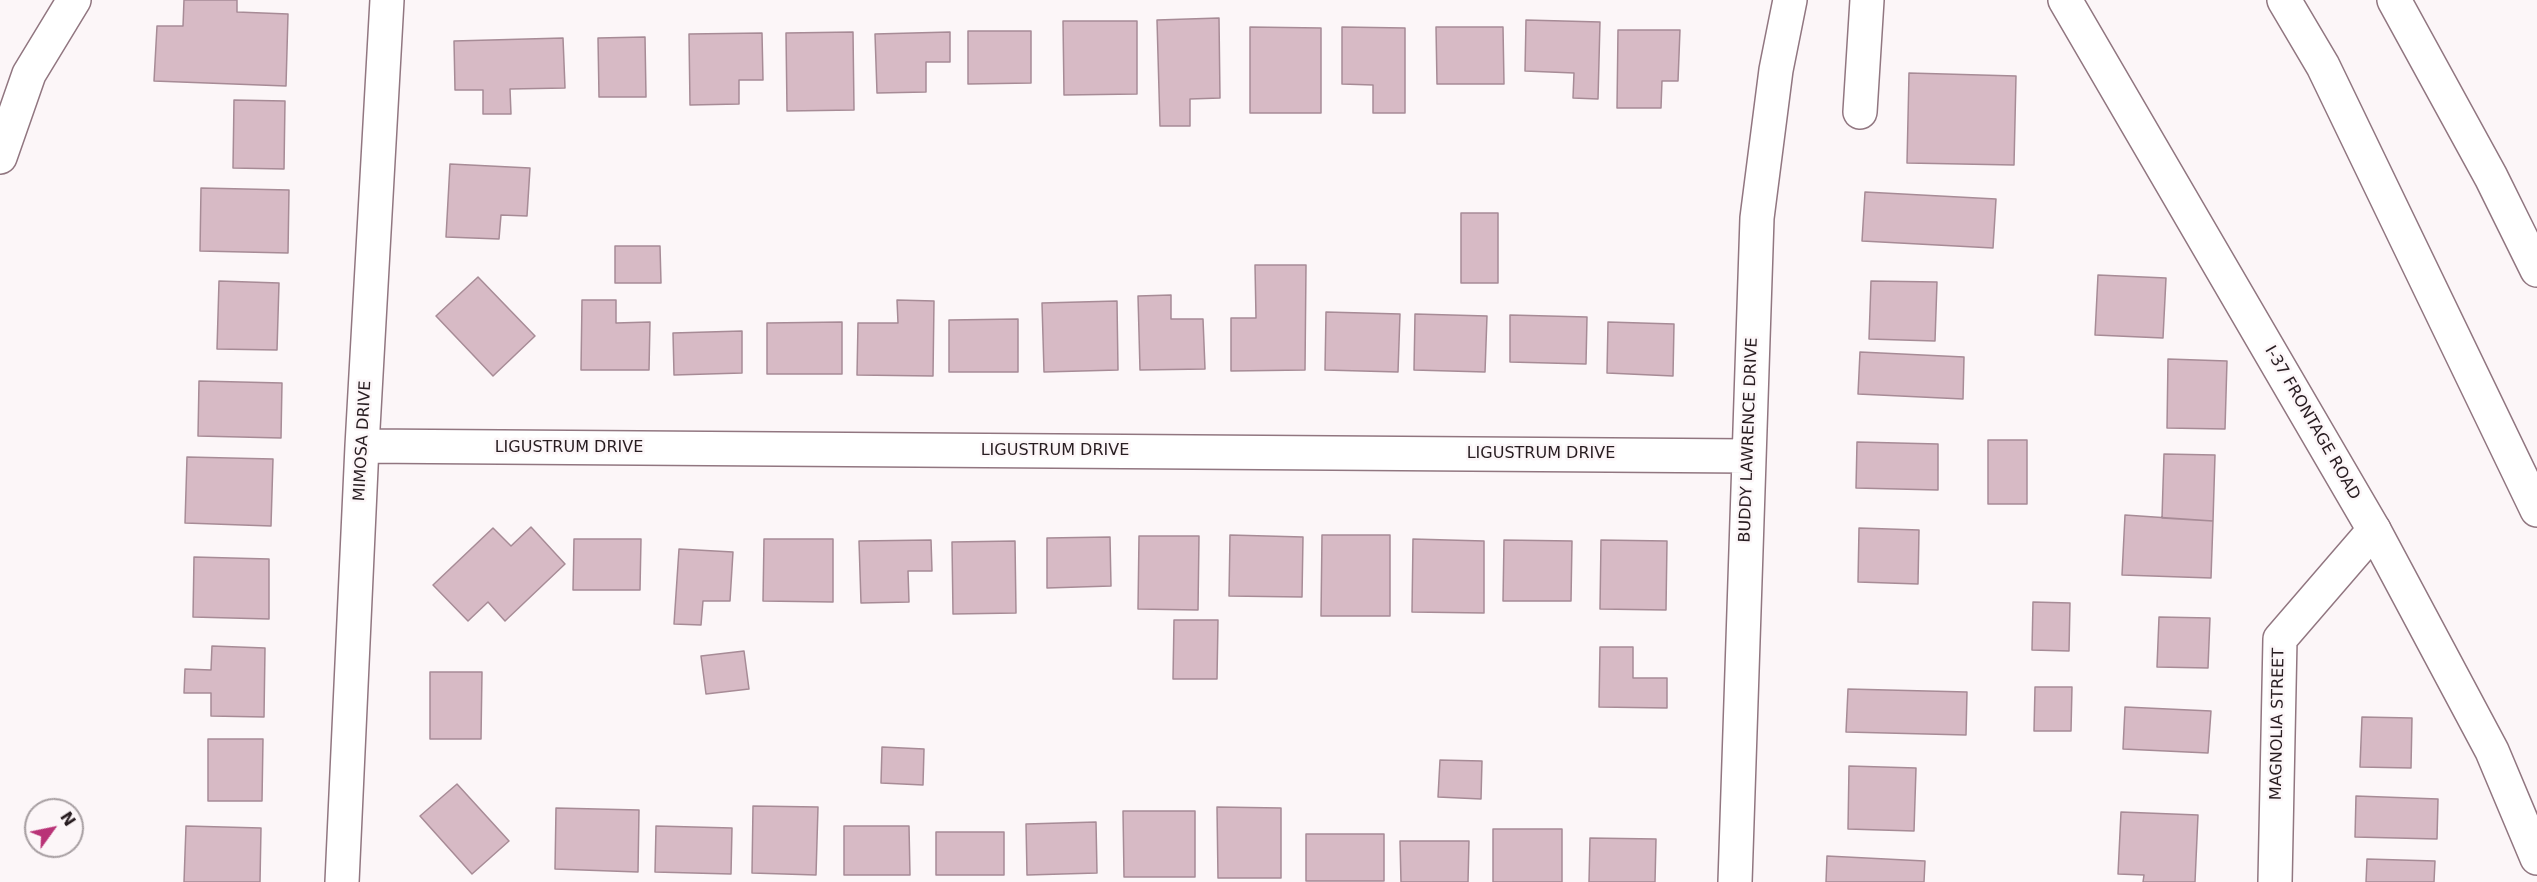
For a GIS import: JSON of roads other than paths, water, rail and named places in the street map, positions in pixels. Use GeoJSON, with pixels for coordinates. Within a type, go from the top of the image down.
{"type":"FeatureCollection","features":[{"type":"Feature","properties":{"kind":"main road"},"geometry":{"type":"LineString","coordinates":[[0,157],[29,74],[74,0]]}},
{"type":"Feature","properties":{"kind":"main road","name":"MIMOSA DRIVE"},"geometry":{"type":"LineString","coordinates":[[342,882],[362,446],[387,0]]}},
{"type":"Feature","properties":{"kind":"main road","name":"BUDDY LAWRENCE DRIVE"},"geometry":{"type":"LineString","coordinates":[[1735,882],[1757,218],[1776,70],[1790,0]]}},
{"type":"Feature","properties":{"kind":"main road"},"geometry":{"type":"LineString","coordinates":[[1860,112],[1867,0]]}},
{"type":"Feature","properties":{"kind":"main road","name":"I-37 FRONTAGE ROAD"},"geometry":{"type":"LineString","coordinates":[[2065,0],[2374,530],[2492,751],[2537,858]]}},
{"type":"Feature","properties":{"kind":"main road"},"geometry":{"type":"LineString","coordinates":[[2284,0],[2323,66],[2537,510]]}},
{"type":"Feature","properties":{"kind":"main road"},"geometry":{"type":"LineString","coordinates":[[2394,0],[2491,177],[2537,270]]}},
{"type":"Feature","properties":{"kind":"main road","name":"LIGUSTRUM DRIVE"},"geometry":{"type":"LineString","coordinates":[[362,446],[1748,456]]}},
{"type":"Feature","properties":{"kind":"main road","name":"MAGNOLIA STREET"},"geometry":{"type":"LineString","coordinates":[[2275,882],[2280,639],[2374,530]]}}]}
